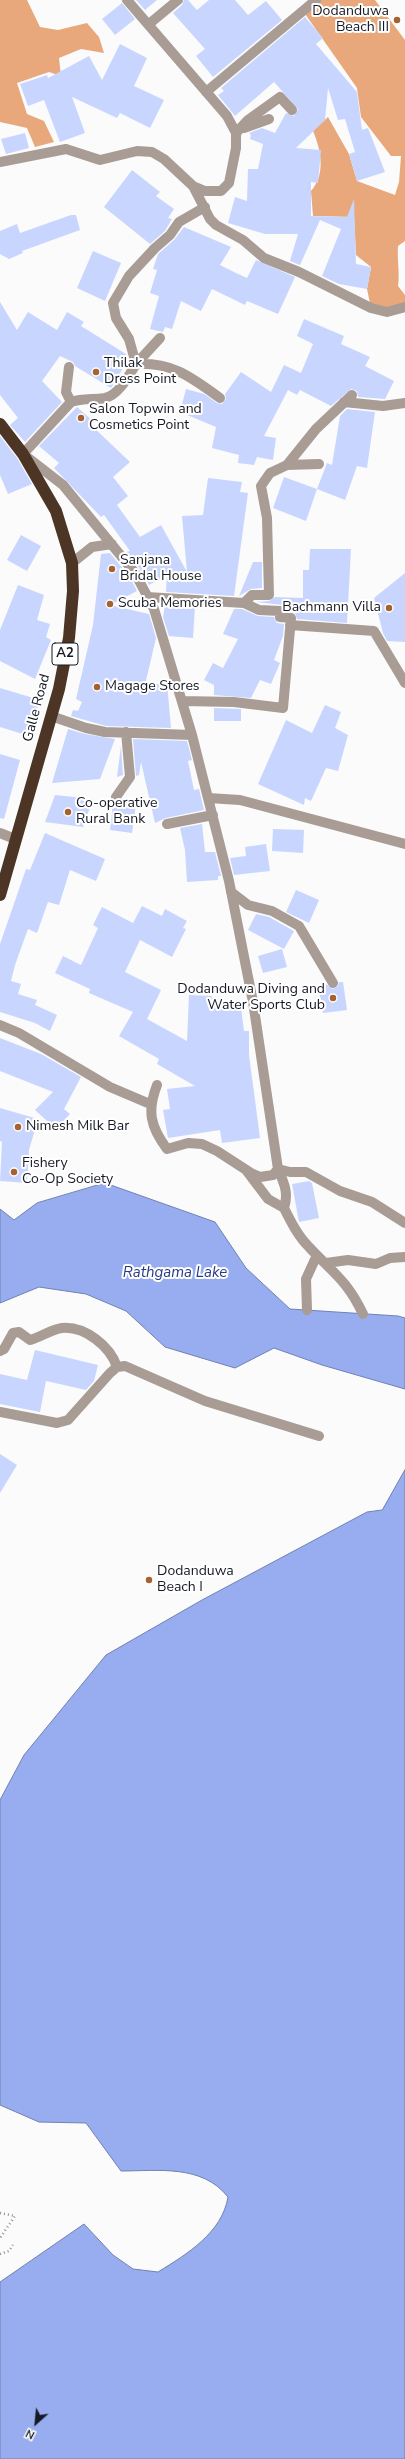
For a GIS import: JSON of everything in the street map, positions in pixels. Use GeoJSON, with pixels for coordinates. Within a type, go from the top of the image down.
{"type":"FeatureCollection","features":[{"type":"Feature","properties":{"kind":"highway","name":"Galle Road"},"geometry":{"type":"LineString","coordinates":[[0,424],[23,454],[56,511],[72,563],[73,591],[69,638],[51,716],[0,895]]}},
{"type":"Feature","properties":{"kind":"street"},"geometry":{"type":"LineString","coordinates":[[127,0],[227,116],[236,133],[236,148],[229,183],[221,191],[205,191],[193,186]]}},
{"type":"Feature","properties":{"kind":"street"},"geometry":{"type":"LineString","coordinates":[[149,24],[178,0]]}},
{"type":"Feature","properties":{"kind":"street"},"geometry":{"type":"LineString","coordinates":[[206,92],[316,0]]}},
{"type":"Feature","properties":{"kind":"street"},"geometry":{"type":"LineString","coordinates":[[236,133],[248,120],[280,97],[292,110]]}},
{"type":"Feature","properties":{"kind":"street"},"geometry":{"type":"LineString","coordinates":[[236,133],[253,124],[269,119]]}},
{"type":"Feature","properties":{"kind":"street"},"geometry":{"type":"LineString","coordinates":[[0,162],[66,149],[100,160],[137,151],[152,152],[164,159],[193,186],[210,219],[216,226],[243,240],[264,258],[299,272],[371,308],[387,312],[405,307]]}},
{"type":"Feature","properties":{"kind":"street"},"geometry":{"type":"LineString","coordinates":[[136,364],[129,339],[116,318],[113,303],[129,276],[170,235],[179,222],[205,207]]}},
{"type":"Feature","properties":{"kind":"street"},"geometry":{"type":"LineString","coordinates":[[160,338],[136,364],[114,393],[106,398],[80,399],[71,402],[23,454],[63,484],[135,573],[154,609],[192,734],[231,892],[253,1002],[278,1169],[286,1187],[287,1200],[284,1208]]}},
{"type":"Feature","properties":{"kind":"street"},"geometry":{"type":"LineString","coordinates":[[136,364],[156,363],[185,374],[220,398]]}},
{"type":"Feature","properties":{"kind":"street"},"geometry":{"type":"LineString","coordinates":[[69,367],[66,392],[71,402]]}},
{"type":"Feature","properties":{"kind":"street"},"geometry":{"type":"LineString","coordinates":[[287,465],[316,429],[352,395]]}},
{"type":"Feature","properties":{"kind":"street"},"geometry":{"type":"LineString","coordinates":[[344,402],[383,406],[405,403]]}},
{"type":"Feature","properties":{"kind":"street"},"geometry":{"type":"LineString","coordinates":[[244,603],[252,595],[269,595],[267,518],[261,486],[270,473],[287,465],[319,464]]}},
{"type":"Feature","properties":{"kind":"street"},"geometry":{"type":"LineString","coordinates":[[72,563],[92,547],[112,544]]}},
{"type":"Feature","properties":{"kind":"street"},"geometry":{"type":"LineString","coordinates":[[147,597],[244,603],[259,610],[280,611],[280,617],[291,618],[283,708],[234,702],[182,701]]}},
{"type":"Feature","properties":{"kind":"street"},"geometry":{"type":"LineString","coordinates":[[290,625],[374,631],[405,683]]}},
{"type":"Feature","properties":{"kind":"street"},"geometry":{"type":"LineString","coordinates":[[51,716],[86,728],[126,732],[192,734]]}},
{"type":"Feature","properties":{"kind":"street"},"geometry":{"type":"LineString","coordinates":[[116,797],[130,777],[126,732]]}},
{"type":"Feature","properties":{"kind":"street"},"geometry":{"type":"LineString","coordinates":[[208,798],[240,800],[405,844]]}},
{"type":"Feature","properties":{"kind":"street"},"geometry":{"type":"LineString","coordinates":[[167,824],[212,815]]}},
{"type":"Feature","properties":{"kind":"street"},"geometry":{"type":"LineString","coordinates":[[0,833],[15,839]]}},
{"type":"Feature","properties":{"kind":"street"},"geometry":{"type":"LineString","coordinates":[[231,892],[248,905],[272,911],[299,926],[333,983]]}},
{"type":"Feature","properties":{"kind":"street"},"geometry":{"type":"LineString","coordinates":[[0,1025],[26,1036],[110,1087],[150,1104]]}},
{"type":"Feature","properties":{"kind":"street"},"geometry":{"type":"LineString","coordinates":[[157,1085],[150,1104],[157,1136],[167,1149],[188,1143],[202,1144],[217,1151],[246,1170],[260,1177],[273,1175],[278,1169]]}},
{"type":"Feature","properties":{"kind":"street"},"geometry":{"type":"LineString","coordinates":[[278,1169],[290,1172],[306,1172],[340,1192],[372,1202],[405,1223]]}},
{"type":"Feature","properties":{"kind":"street"},"geometry":{"type":"LineString","coordinates":[[246,1170],[268,1199],[284,1208],[300,1236],[353,1293],[363,1314]]}},
{"type":"Feature","properties":{"kind":"street"},"geometry":{"type":"LineString","coordinates":[[307,1310],[306,1279],[317,1255]]}},
{"type":"Feature","properties":{"kind":"street"},"geometry":{"type":"LineString","coordinates":[[326,1263],[348,1260],[376,1264],[390,1258],[405,1257]]}},
{"type":"Feature","properties":{"kind":"street"},"geometry":{"type":"LineString","coordinates":[[0,1351],[4,1349],[13,1333],[19,1332],[30,1340],[62,1328],[88,1333],[113,1355],[117,1367]]}},
{"type":"Feature","properties":{"kind":"street"},"geometry":{"type":"LineString","coordinates":[[0,1412],[57,1423],[68,1420],[117,1367],[125,1366],[205,1401],[319,1436]]}},
{"type":"Feature","properties":{"kind":"path"},"geometry":{"type":"LineString","coordinates":[[0,2213],[15,2216],[0,2238]]}},
{"type":"Feature","properties":{"kind":"path"},"geometry":{"type":"LineString","coordinates":[[0,2254],[9,2251],[13,2245]]}},
{"type":"Feature","properties":{"kind":"shaded area"},"geometry":{"type":"Polygon","coordinates":[[[0,0],[27,0],[40,27],[58,30],[87,23],[99,37],[104,53],[81,49],[59,58],[61,76],[49,72],[17,83],[27,114],[44,121],[54,142],[35,147],[27,128],[0,122],[0,0]]]}},
{"type":"Feature","properties":{"kind":"shaded area"},"geometry":{"type":"Polygon","coordinates":[[[316,0],[375,0],[405,40],[405,241],[398,246],[398,286],[405,295],[405,307],[371,308],[367,289],[371,267],[356,255],[354,217],[313,216],[311,191],[319,177],[321,162],[313,131],[328,117],[349,154],[357,181],[395,195],[399,182],[401,156],[391,156],[361,117],[357,88],[303,11],[316,0]]]}},
{"type":"Feature","properties":{"kind":"water","name":"Rathgama Lake"},"geometry":{"type":"Polygon","coordinates":[[[105,1183],[215,1222],[246,1268],[290,1309],[398,1316],[405,1318],[405,1389],[322,1365],[274,1348],[235,1368],[165,1347],[126,1311],[86,1294],[39,1287],[0,1303],[0,1209],[14,1220],[37,1203],[105,1183]]]}},
{"type":"Feature","properties":{"kind":"water"},"geometry":{"type":"Polygon","coordinates":[[[405,1470],[405,2459],[0,2459],[0,2282],[84,2224],[113,2255],[133,2269],[158,2272],[191,2250],[211,2232],[219,2221],[228,2197],[217,2186],[206,2179],[192,2174],[164,2171],[121,2171],[86,2123],[39,2122],[0,2105],[0,1800],[24,1755],[106,1655],[202,1600],[367,1512],[382,1510],[405,1470]]]}},
{"type":"Feature","properties":{"kind":"building"},"geometry":{"type":"Polygon","coordinates":[[[136,0],[157,0],[145,10],[136,0]]]}},
{"type":"Feature","properties":{"kind":"building"},"geometry":{"type":"Polygon","coordinates":[[[184,0],[188,0],[197,10],[209,0],[235,0],[248,15],[266,1],[282,20],[213,77],[196,56],[205,49],[173,13],[182,5],[184,0]]]}},
{"type":"Feature","properties":{"kind":"building"},"geometry":{"type":"Polygon","coordinates":[[[122,3],[135,19],[115,35],[102,19],[122,3]]]}},
{"type":"Feature","properties":{"kind":"building"},"geometry":{"type":"Polygon","coordinates":[[[305,17],[323,38],[316,44],[357,92],[362,130],[368,128],[385,172],[357,181],[349,154],[355,152],[345,119],[338,120],[328,88],[325,120],[296,148],[321,150],[318,183],[311,182],[311,216],[347,217],[354,199],[356,264],[371,267],[367,289],[339,284],[322,276],[341,229],[320,220],[300,265],[290,261],[298,234],[265,234],[228,223],[235,197],[247,201],[248,169],[258,169],[263,144],[250,139],[251,135],[249,133],[262,128],[275,133],[286,113],[294,116],[298,109],[274,82],[235,116],[218,95],[224,91],[221,88],[305,17]]]}},
{"type":"Feature","properties":{"kind":"building"},"geometry":{"type":"Polygon","coordinates":[[[120,44],[147,58],[134,86],[164,100],[150,128],[120,113],[117,118],[72,97],[85,133],[60,142],[44,100],[28,106],[20,84],[47,75],[48,78],[89,56],[102,80],[120,44]]]}},
{"type":"Feature","properties":{"kind":"building"},"geometry":{"type":"Polygon","coordinates":[[[25,133],[29,148],[6,154],[1,139],[25,133]]]}},
{"type":"Feature","properties":{"kind":"building"},"geometry":{"type":"Polygon","coordinates":[[[132,170],[160,192],[156,196],[174,209],[168,218],[172,219],[165,231],[150,244],[104,207],[132,170]]]}},
{"type":"Feature","properties":{"kind":"building"},"geometry":{"type":"Polygon","coordinates":[[[71,215],[76,215],[80,230],[22,251],[23,253],[9,259],[0,254],[0,231],[17,224],[20,233],[71,215]]]}},
{"type":"Feature","properties":{"kind":"building"},"geometry":{"type":"Polygon","coordinates":[[[184,227],[231,247],[220,265],[247,278],[256,260],[295,277],[278,314],[247,301],[245,305],[212,289],[201,311],[181,301],[172,329],[165,327],[163,332],[150,329],[159,296],[150,293],[157,270],[153,269],[158,254],[174,240],[184,227]]]}},
{"type":"Feature","properties":{"kind":"building"},"geometry":{"type":"Polygon","coordinates":[[[93,251],[121,263],[105,301],[77,288],[93,251]]]}},
{"type":"Feature","properties":{"kind":"building"},"geometry":{"type":"Polygon","coordinates":[[[0,302],[17,330],[28,312],[57,330],[67,312],[84,322],[81,326],[126,354],[128,360],[111,388],[75,366],[73,362],[60,356],[42,381],[62,402],[25,442],[10,425],[18,418],[0,395],[0,302]]]}},
{"type":"Feature","properties":{"kind":"building"},"geometry":{"type":"Polygon","coordinates":[[[304,319],[344,336],[341,344],[370,357],[365,366],[394,381],[385,399],[358,397],[357,391],[351,389],[331,406],[300,390],[297,395],[288,390],[264,436],[276,438],[273,460],[257,457],[254,465],[238,463],[239,455],[212,448],[216,427],[180,412],[186,389],[204,394],[217,403],[222,404],[226,399],[225,394],[241,372],[271,392],[284,365],[301,373],[313,344],[297,336],[304,319]]]}},
{"type":"Feature","properties":{"kind":"building"},"geometry":{"type":"Polygon","coordinates":[[[77,407],[94,422],[91,425],[130,462],[113,477],[128,496],[117,505],[140,537],[161,525],[187,572],[182,516],[203,515],[208,478],[242,482],[240,492],[248,493],[234,596],[166,592],[167,575],[149,585],[140,569],[126,552],[130,551],[104,515],[101,517],[54,468],[59,463],[39,446],[77,407]]]}},
{"type":"Feature","properties":{"kind":"building"},"geometry":{"type":"Polygon","coordinates":[[[347,409],[375,412],[367,468],[357,466],[345,500],[317,489],[327,463],[332,465],[340,416],[347,409]]]}},
{"type":"Feature","properties":{"kind":"building"},"geometry":{"type":"Polygon","coordinates":[[[0,436],[17,458],[32,484],[8,494],[0,475],[0,436]]]}},
{"type":"Feature","properties":{"kind":"building"},"geometry":{"type":"Polygon","coordinates":[[[284,477],[317,489],[306,521],[273,508],[284,477]]]}},
{"type":"Feature","properties":{"kind":"building"},"geometry":{"type":"Polygon","coordinates":[[[21,535],[41,546],[27,571],[7,560],[21,535]]]}},
{"type":"Feature","properties":{"kind":"building"},"geometry":{"type":"Polygon","coordinates":[[[310,549],[351,549],[347,623],[297,619],[295,613],[286,611],[283,605],[256,602],[269,601],[275,597],[303,598],[303,570],[309,570],[310,549]]]}},
{"type":"Feature","properties":{"kind":"building"},"geometry":{"type":"Polygon","coordinates":[[[110,553],[130,577],[137,591],[110,605],[149,614],[156,638],[145,685],[167,683],[171,728],[106,726],[71,716],[73,710],[78,711],[82,702],[76,699],[93,625],[101,554],[110,553]]]}},
{"type":"Feature","properties":{"kind":"building"},"geometry":{"type":"Polygon","coordinates":[[[253,562],[262,562],[262,588],[251,589],[239,596],[253,562]]]}},
{"type":"Feature","properties":{"kind":"building","name":"Bachmann Villa"},"geometry":{"type":"Polygon","coordinates":[[[405,573],[405,642],[387,641],[383,633],[374,598],[405,573]]]}},
{"type":"Feature","properties":{"kind":"building"},"geometry":{"type":"Polygon","coordinates":[[[18,585],[44,595],[37,620],[50,624],[46,637],[51,640],[35,679],[0,661],[0,630],[18,585]]]}},
{"type":"Feature","properties":{"kind":"building"},"geometry":{"type":"Polygon","coordinates":[[[165,605],[195,606],[193,638],[169,636],[163,617],[165,605]]]}},
{"type":"Feature","properties":{"kind":"building"},"geometry":{"type":"Polygon","coordinates":[[[234,609],[242,609],[258,616],[274,617],[277,623],[284,624],[283,636],[274,660],[280,663],[271,684],[260,680],[251,698],[214,695],[214,685],[204,680],[213,663],[223,668],[238,639],[223,634],[234,609]]]}},
{"type":"Feature","properties":{"kind":"building"},"geometry":{"type":"Polygon","coordinates":[[[0,688],[40,700],[29,736],[0,727],[0,688]]]}},
{"type":"Feature","properties":{"kind":"building"},"geometry":{"type":"Polygon","coordinates":[[[325,705],[341,712],[335,728],[348,735],[338,771],[326,768],[311,801],[305,798],[304,805],[258,784],[286,720],[312,733],[325,705]]]}},
{"type":"Feature","properties":{"kind":"building"},"geometry":{"type":"Polygon","coordinates":[[[214,708],[241,709],[241,721],[214,721],[214,708]]]}},
{"type":"Feature","properties":{"kind":"building"},"geometry":{"type":"Polygon","coordinates":[[[68,729],[85,734],[115,739],[100,779],[52,783],[68,729]]]}},
{"type":"Feature","properties":{"kind":"building"},"geometry":{"type":"Polygon","coordinates":[[[133,739],[187,741],[192,760],[188,761],[194,790],[199,789],[204,810],[166,818],[155,823],[141,762],[139,775],[136,776],[133,739]]]}},
{"type":"Feature","properties":{"kind":"building"},"geometry":{"type":"Polygon","coordinates":[[[121,746],[123,775],[117,777],[121,746]]]}},
{"type":"Feature","properties":{"kind":"building"},"geometry":{"type":"Polygon","coordinates":[[[0,754],[20,760],[4,819],[0,818],[0,754]]]}},
{"type":"Feature","properties":{"kind":"building","name":"Co-operative Rural Bank"},"geometry":{"type":"Polygon","coordinates":[[[55,795],[93,799],[83,827],[45,822],[55,795]]]}},
{"type":"Feature","properties":{"kind":"building"},"geometry":{"type":"Polygon","coordinates":[[[113,803],[136,804],[132,833],[110,830],[113,803]]]}},
{"type":"Feature","properties":{"kind":"building"},"geometry":{"type":"Polygon","coordinates":[[[202,824],[205,852],[215,852],[221,876],[218,876],[218,880],[187,882],[185,850],[180,828],[202,824]]]}},
{"type":"Feature","properties":{"kind":"building"},"geometry":{"type":"Polygon","coordinates":[[[273,829],[304,830],[303,853],[272,851],[273,829]]]}},
{"type":"Feature","properties":{"kind":"building"},"geometry":{"type":"Polygon","coordinates":[[[45,833],[105,859],[96,881],[70,870],[59,905],[48,902],[37,933],[28,929],[15,965],[11,981],[21,984],[18,994],[37,1000],[35,1005],[57,1015],[50,1031],[35,1023],[0,1012],[0,944],[26,869],[30,870],[45,833]]]}},
{"type":"Feature","properties":{"kind":"building"},"geometry":{"type":"Polygon","coordinates":[[[266,844],[270,871],[234,875],[230,858],[246,856],[245,847],[266,844]]]}},
{"type":"Feature","properties":{"kind":"building"},"geometry":{"type":"Polygon","coordinates":[[[296,890],[319,900],[309,923],[286,912],[296,890]]]}},
{"type":"Feature","properties":{"kind":"building"},"geometry":{"type":"Polygon","coordinates":[[[142,906],[162,916],[165,909],[187,921],[183,928],[186,929],[172,957],[140,940],[125,972],[161,990],[147,1019],[187,1041],[189,995],[212,996],[211,1004],[240,1000],[244,1031],[249,1031],[249,1055],[260,1138],[222,1143],[220,1130],[168,1138],[163,1110],[170,1109],[167,1089],[195,1086],[157,1064],[159,1059],[119,1036],[133,1012],[89,993],[90,989],[55,973],[63,956],[81,965],[98,928],[93,925],[102,907],[133,923],[142,906]]]}},
{"type":"Feature","properties":{"kind":"building"},"geometry":{"type":"Polygon","coordinates":[[[256,914],[269,917],[294,931],[284,949],[248,930],[256,914]]]}},
{"type":"Feature","properties":{"kind":"building"},"geometry":{"type":"Polygon","coordinates":[[[282,949],[287,967],[263,973],[258,956],[282,949]]]}},
{"type":"Feature","properties":{"kind":"building","name":"Dodanduwa Diving and Water Sports Club"},"geometry":{"type":"Polygon","coordinates":[[[339,982],[343,982],[347,1010],[323,1013],[318,986],[326,984],[333,989],[338,986],[339,982]]]}},
{"type":"Feature","properties":{"kind":"building"},"geometry":{"type":"Polygon","coordinates":[[[0,1038],[41,1054],[81,1077],[64,1109],[70,1114],[56,1129],[35,1110],[53,1092],[0,1071],[0,1038]]]}},
{"type":"Feature","properties":{"kind":"building"},"geometry":{"type":"Polygon","coordinates":[[[0,1108],[38,1119],[29,1150],[27,1183],[0,1181],[2,1142],[0,1141],[0,1108]]]}},
{"type":"Feature","properties":{"kind":"building"},"geometry":{"type":"Polygon","coordinates":[[[309,1181],[312,1183],[319,1218],[299,1222],[292,1184],[309,1181]]]}},
{"type":"Feature","properties":{"kind":"building"},"geometry":{"type":"Polygon","coordinates":[[[35,1350],[98,1365],[94,1381],[86,1390],[46,1381],[40,1412],[0,1404],[0,1374],[27,1380],[35,1350]]]}},
{"type":"Feature","properties":{"kind":"building"},"geometry":{"type":"Polygon","coordinates":[[[0,1454],[17,1465],[0,1493],[0,1454]]]}},
{"type":"Feature","properties":{"kind":"place","name":"Dodanduwa Beach III"},"geometry":{"type":"Point","coordinates":[397,20]}},
{"type":"Feature","properties":{"kind":"place","name":"Thilak Dress Point"},"geometry":{"type":"Point","coordinates":[96,372]}},
{"type":"Feature","properties":{"kind":"place","name":"Salon Topwin and Cosmetics Point"},"geometry":{"type":"Point","coordinates":[81,418]}},
{"type":"Feature","properties":{"kind":"place","name":"Sanjana Bridal House"},"geometry":{"type":"Point","coordinates":[112,569]}},
{"type":"Feature","properties":{"kind":"place","name":"Scuba Memories"},"geometry":{"type":"Point","coordinates":[110,604]}},
{"type":"Feature","properties":{"kind":"place","name":"Bachmann Villa"},"geometry":{"type":"Point","coordinates":[389,608]}},
{"type":"Feature","properties":{"kind":"place","name":"Magage Stores"},"geometry":{"type":"Point","coordinates":[97,687]}},
{"type":"Feature","properties":{"kind":"place","name":"Co-operative Rural Bank"},"geometry":{"type":"Point","coordinates":[68,812]}},
{"type":"Feature","properties":{"kind":"place","name":"Dodanduwa Diving and Water Sports Club"},"geometry":{"type":"Point","coordinates":[333,998]}},
{"type":"Feature","properties":{"kind":"place","name":"Nimesh Milk Bar"},"geometry":{"type":"Point","coordinates":[18,1127]}},
{"type":"Feature","properties":{"kind":"place","name":"Fishery Co-Op Society"},"geometry":{"type":"Point","coordinates":[14,1172]}},
{"type":"Feature","properties":{"kind":"place","name":"Dodanduwa Beach I"},"geometry":{"type":"Point","coordinates":[149,1580]}}]}
